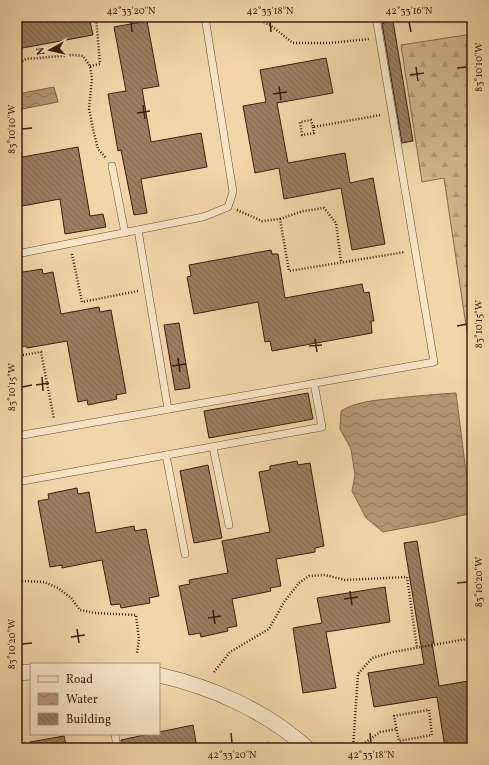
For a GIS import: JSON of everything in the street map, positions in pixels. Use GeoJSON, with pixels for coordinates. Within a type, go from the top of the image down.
{"type":"FeatureCollection","features":[{"type":"Feature","properties":{"kind":"street"},"geometry":{"type":"LineString","coordinates":[[17,673],[30,672]]}},
{"type":"Feature","properties":{"kind":"street"},"geometry":{"type":"LineString","coordinates":[[160,675],[181,680],[236,701],[279,727],[307,748]]}},
{"type":"Feature","properties":{"kind":"lane"},"geometry":{"type":"LineString","coordinates":[[17,254],[203,217],[228,207],[233,192],[205,17]]}},
{"type":"Feature","properties":{"kind":"lane"},"geometry":{"type":"LineString","coordinates":[[17,436],[434,362],[376,17]]}},
{"type":"Feature","properties":{"kind":"lane"},"geometry":{"type":"LineString","coordinates":[[112,166],[125,233]]}},
{"type":"Feature","properties":{"kind":"lane"},"geometry":{"type":"LineString","coordinates":[[138,230],[168,409]]}},
{"type":"Feature","properties":{"kind":"lane"},"geometry":{"type":"LineString","coordinates":[[17,482],[322,427],[314,383]]}},
{"type":"Feature","properties":{"kind":"lane"},"geometry":{"type":"LineString","coordinates":[[214,447],[228,525]]}},
{"type":"Feature","properties":{"kind":"lane"},"geometry":{"type":"LineString","coordinates":[[166,455],[185,554]]}},
{"type":"Feature","properties":{"kind":"lane"},"geometry":{"type":"LineString","coordinates":[[115,735],[117,748]]}},
{"type":"Feature","properties":{"kind":"path"},"geometry":{"type":"LineString","coordinates":[[90,66],[100,64],[96,17]]}},
{"type":"Feature","properties":{"kind":"path"},"geometry":{"type":"LineString","coordinates":[[253,17],[270,25],[293,43],[330,43],[379,37]]}},
{"type":"Feature","properties":{"kind":"path"},"geometry":{"type":"LineString","coordinates":[[17,64],[26,59],[74,55],[83,56],[90,66],[92,79],[89,109],[98,149],[112,166]]}},
{"type":"Feature","properties":{"kind":"path"},"geometry":{"type":"LineString","coordinates":[[313,127],[392,113]]}},
{"type":"Feature","properties":{"kind":"path"},"geometry":{"type":"LineString","coordinates":[[311,120],[313,127],[314,133],[302,135],[300,122],[311,120]]}},
{"type":"Feature","properties":{"kind":"path"},"geometry":{"type":"LineString","coordinates":[[228,207],[262,221],[280,219],[303,211],[324,208],[336,223],[341,262]]}},
{"type":"Feature","properties":{"kind":"path"},"geometry":{"type":"LineString","coordinates":[[280,219],[289,271],[415,250]]}},
{"type":"Feature","properties":{"kind":"path"},"geometry":{"type":"LineString","coordinates":[[70,244],[82,302],[148,289]]}},
{"type":"Feature","properties":{"kind":"path"},"geometry":{"type":"LineString","coordinates":[[17,356],[41,352],[56,429]]}},
{"type":"Feature","properties":{"kind":"path"},"geometry":{"type":"LineString","coordinates":[[214,672],[230,652],[269,629],[284,602],[299,583],[309,576],[325,575],[345,580],[407,577],[417,648]]}},
{"type":"Feature","properties":{"kind":"path"},"geometry":{"type":"LineString","coordinates":[[22,581],[44,582],[58,588],[71,598],[80,610],[95,613],[136,615],[139,639],[137,653]]}},
{"type":"Feature","properties":{"kind":"path"},"geometry":{"type":"LineString","coordinates":[[353,748],[358,674],[372,658],[394,652],[472,638]]}},
{"type":"Feature","properties":{"kind":"path"},"geometry":{"type":"LineString","coordinates":[[429,710],[432,735],[399,741],[397,729],[394,716],[429,710]]}},
{"type":"Feature","properties":{"kind":"path"},"geometry":{"type":"LineString","coordinates":[[358,748],[380,732],[397,729]]}},
{"type":"Feature","properties":{"kind":"path"},"geometry":{"type":"LineString","coordinates":[[17,732],[27,748]]}},
{"type":"Feature","properties":{"kind":"path"},"geometry":{"type":"LineString","coordinates":[[265,748],[268,742]]}},
{"type":"Feature","properties":{"kind":"green space"},"geometry":{"type":"Polygon","coordinates":[[[472,34],[472,331],[467,332],[444,178],[422,182],[401,45],[472,34]]]}},
{"type":"Feature","properties":{"kind":"water"},"geometry":{"type":"Polygon","coordinates":[[[54,87],[58,102],[17,110],[17,94],[54,87]]]}},
{"type":"Feature","properties":{"kind":"water"},"geometry":{"type":"Polygon","coordinates":[[[456,393],[472,513],[383,532],[366,518],[352,491],[355,475],[351,449],[340,429],[341,411],[354,405],[375,400],[456,393]]]}},
{"type":"Feature","properties":{"kind":"building"},"geometry":{"type":"Polygon","coordinates":[[[17,17],[89,17],[93,35],[17,49],[17,17]]]}},
{"type":"Feature","properties":{"kind":"building"},"geometry":{"type":"Polygon","coordinates":[[[147,21],[159,86],[142,89],[151,142],[201,133],[207,167],[141,179],[147,213],[134,215],[121,150],[118,151],[108,94],[126,91],[114,27],[147,21]]]}},
{"type":"Feature","properties":{"kind":"building"},"geometry":{"type":"Polygon","coordinates":[[[393,21],[413,141],[402,143],[382,23],[393,21]]]}},
{"type":"Feature","properties":{"kind":"building"},"geometry":{"type":"Polygon","coordinates":[[[326,58],[333,93],[277,103],[288,163],[345,153],[350,183],[373,178],[385,244],[352,250],[341,188],[284,199],[279,168],[255,173],[243,106],[266,102],[260,70],[326,58]]]}},
{"type":"Feature","properties":{"kind":"building"},"geometry":{"type":"Polygon","coordinates":[[[78,147],[90,216],[103,214],[106,227],[65,234],[60,199],[17,207],[17,158],[78,147]]]}},
{"type":"Feature","properties":{"kind":"building"},"geometry":{"type":"Polygon","coordinates":[[[271,250],[272,254],[278,254],[285,298],[362,284],[364,293],[369,292],[374,321],[371,321],[372,333],[272,351],[270,341],[265,342],[258,302],[194,314],[187,277],[191,276],[189,265],[271,250]]]}},
{"type":"Feature","properties":{"kind":"building"},"geometry":{"type":"Polygon","coordinates":[[[42,269],[43,274],[53,272],[61,314],[99,307],[100,312],[111,310],[126,393],[116,395],[117,399],[88,405],[87,400],[78,402],[67,341],[27,348],[26,346],[17,347],[17,273],[42,269]]]}},
{"type":"Feature","properties":{"kind":"building"},"geometry":{"type":"Polygon","coordinates":[[[179,323],[190,388],[175,390],[164,325],[179,323]]]}},
{"type":"Feature","properties":{"kind":"building"},"geometry":{"type":"Polygon","coordinates":[[[308,393],[313,419],[209,438],[204,411],[308,393]]]}},
{"type":"Feature","properties":{"kind":"building"},"geometry":{"type":"Polygon","coordinates":[[[297,461],[298,465],[310,463],[324,546],[315,548],[315,552],[276,559],[281,586],[270,588],[271,591],[232,599],[237,626],[227,628],[228,631],[201,637],[200,633],[189,635],[179,586],[190,584],[189,580],[228,573],[222,541],[270,532],[259,472],[270,470],[270,466],[297,461]]]}},
{"type":"Feature","properties":{"kind":"building"},"geometry":{"type":"Polygon","coordinates":[[[208,465],[222,538],[194,543],[180,471],[208,465]]]}},
{"type":"Feature","properties":{"kind":"building"},"geometry":{"type":"Polygon","coordinates":[[[77,488],[78,494],[89,492],[96,533],[134,526],[135,531],[146,529],[159,596],[149,598],[150,603],[121,608],[120,604],[111,605],[102,560],[62,568],[62,565],[50,567],[38,501],[49,499],[48,494],[77,488]]]}},
{"type":"Feature","properties":{"kind":"building"},"geometry":{"type":"Polygon","coordinates":[[[417,541],[434,643],[432,643],[439,686],[468,681],[472,702],[472,748],[445,748],[437,697],[374,707],[368,673],[424,664],[404,543],[417,541]]]}},
{"type":"Feature","properties":{"kind":"building"},"geometry":{"type":"Polygon","coordinates":[[[385,587],[390,622],[326,632],[336,688],[303,693],[293,628],[322,623],[317,598],[385,587]]]}},
{"type":"Feature","properties":{"kind":"building"},"geometry":{"type":"Polygon","coordinates":[[[193,725],[197,748],[122,748],[121,740],[144,735],[160,735],[160,732],[193,725]]]}},
{"type":"Feature","properties":{"kind":"building"},"geometry":{"type":"Polygon","coordinates":[[[64,736],[67,748],[31,748],[30,742],[64,736]]]}}]}
